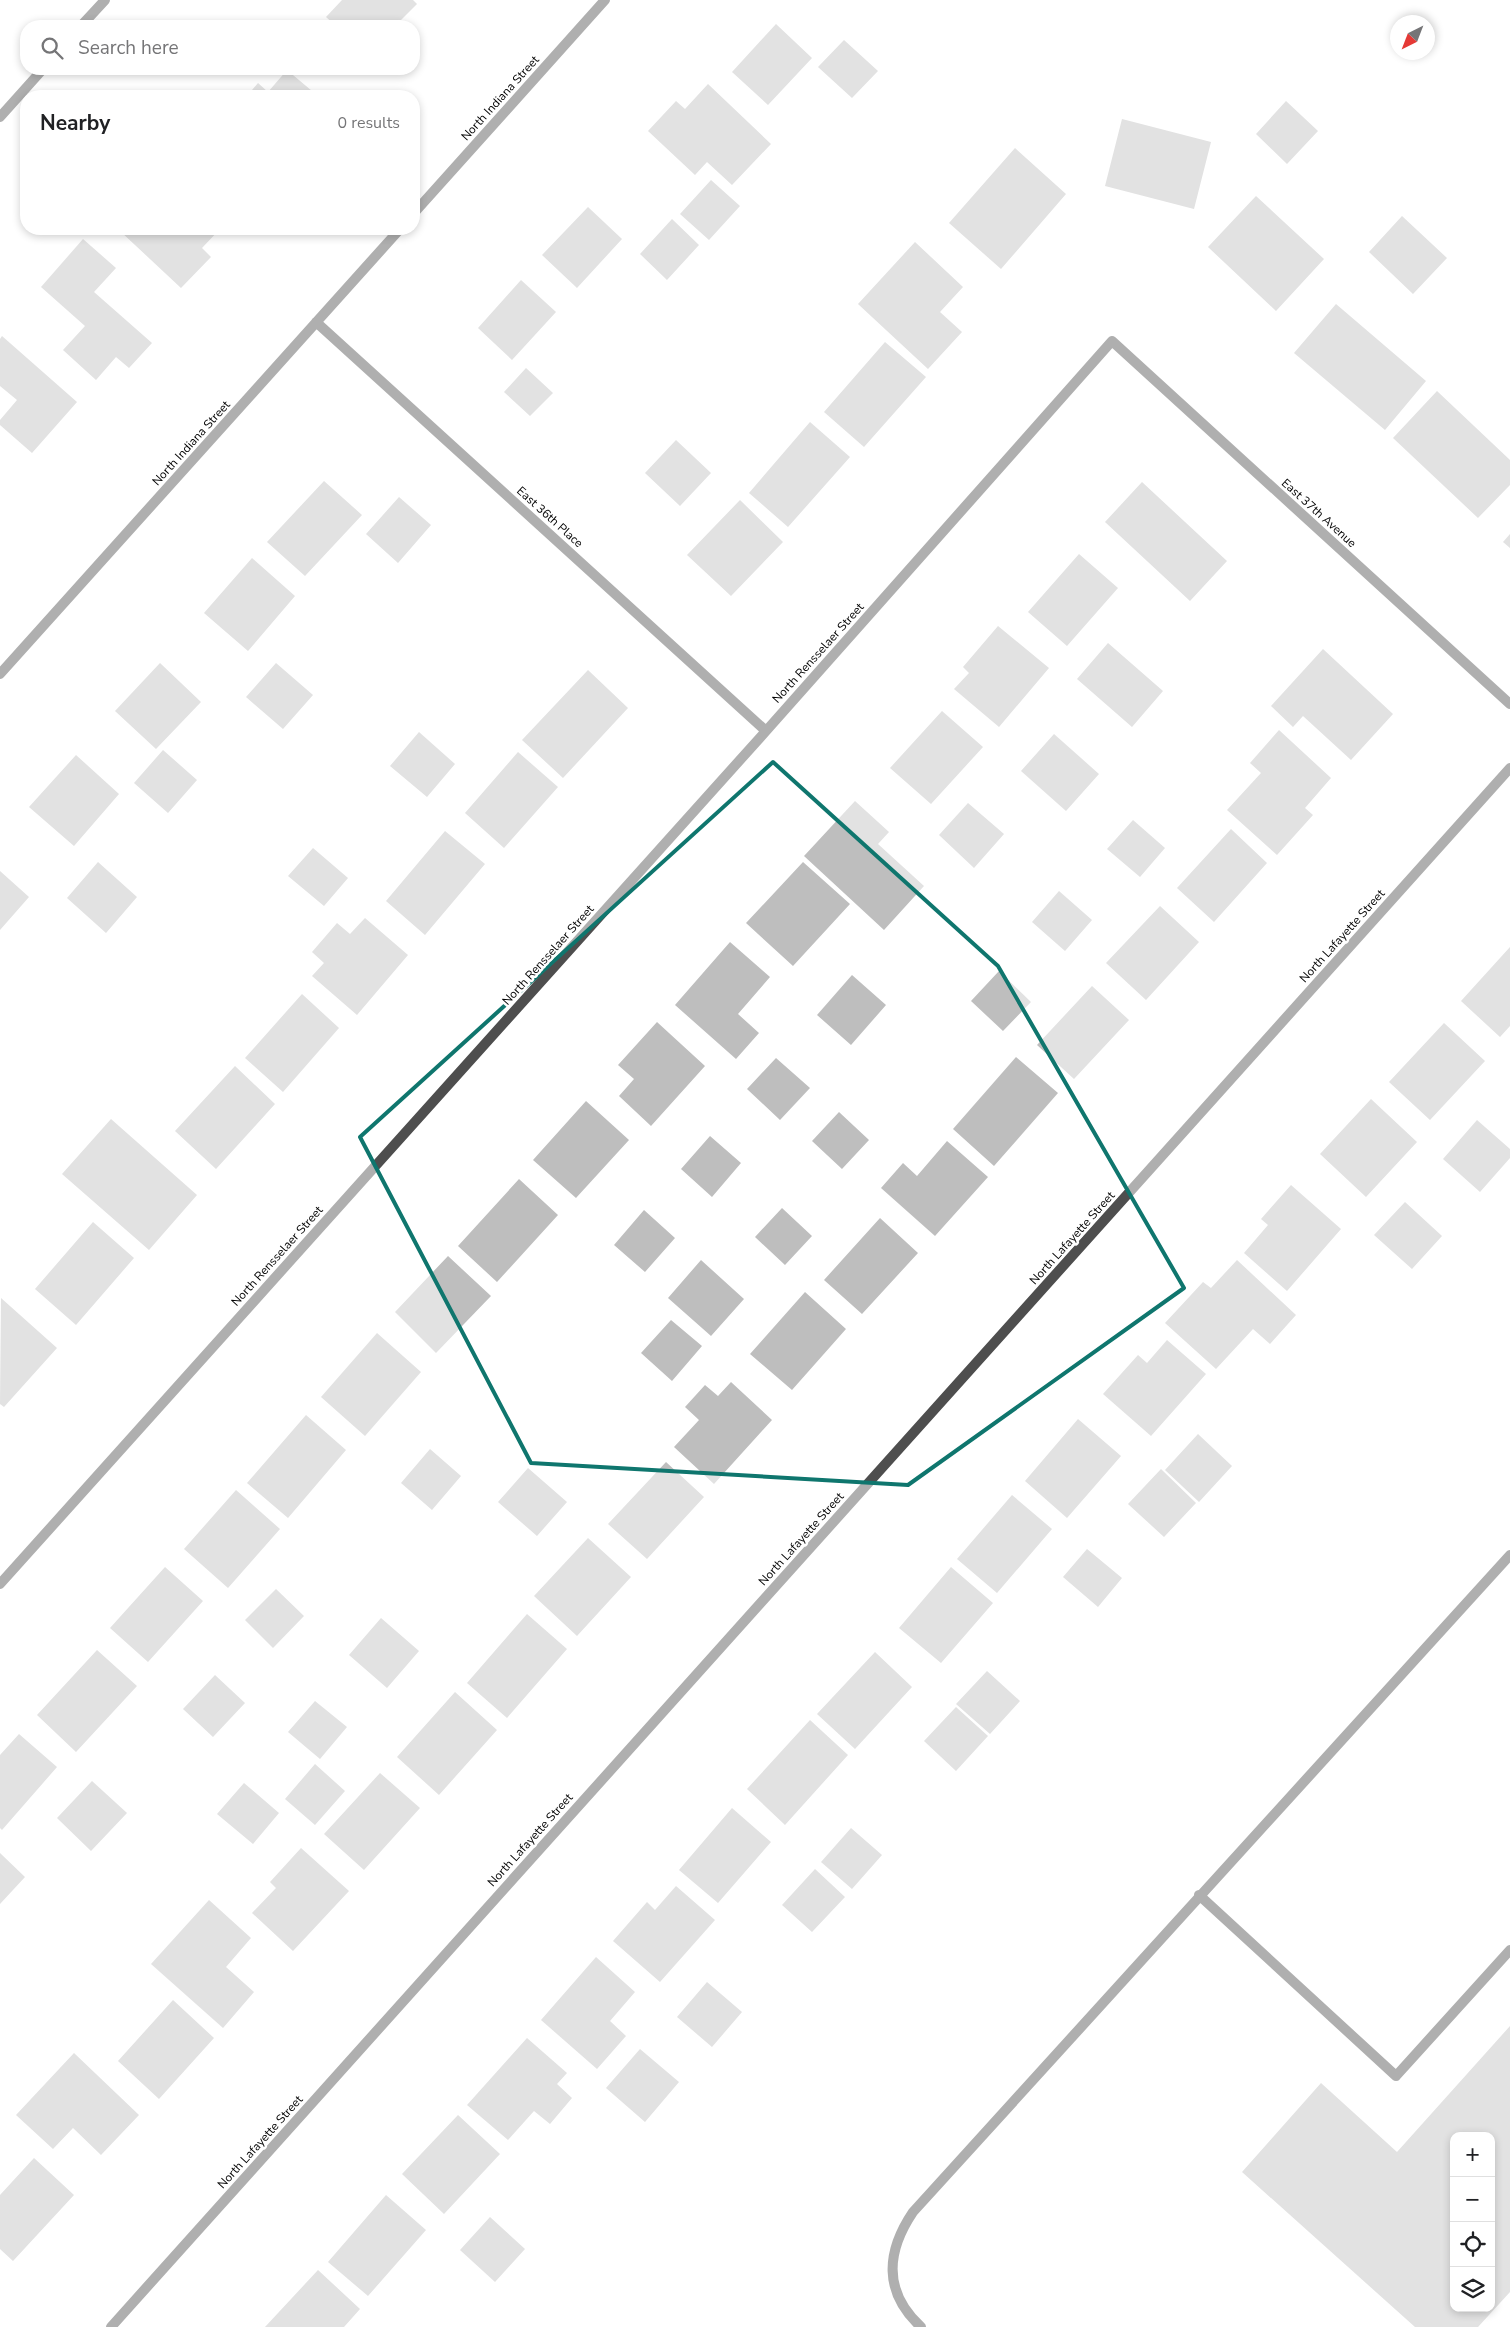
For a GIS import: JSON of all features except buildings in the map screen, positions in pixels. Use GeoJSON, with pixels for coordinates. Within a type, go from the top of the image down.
{"type":"FeatureCollection","features":[{"type":"Feature","properties":{"kind":"street"},"geometry":{"type":"LineString","coordinates":[[87,20],[105,0]]}},
{"type":"Feature","properties":{"kind":"street","name":"North Indiana Street"},"geometry":{"type":"LineString","coordinates":[[420,207],[605,0]]}},
{"type":"Feature","properties":{"kind":"street"},"geometry":{"type":"LineString","coordinates":[[24,90],[38,75]]}},
{"type":"Feature","properties":{"kind":"street"},"geometry":{"type":"LineString","coordinates":[[0,117],[20,95]]}},
{"type":"Feature","properties":{"kind":"street","name":"North Indiana Street"},"geometry":{"type":"LineString","coordinates":[[0,674],[395,235]]}},
{"type":"Feature","properties":{"kind":"street","name":"East 36th Place"},"geometry":{"type":"LineString","coordinates":[[316,322],[766,731]]}},
{"type":"Feature","properties":{"kind":"street","name":"North Rensselaer Street"},"geometry":{"type":"LineString","coordinates":[[0,1584],[766,731],[1112,341]]}},
{"type":"Feature","properties":{"kind":"street","name":"East 37th Avenue"},"geometry":{"type":"LineString","coordinates":[[1112,341],[1510,704]]}},
{"type":"Feature","properties":{"kind":"street","name":"North Lafayette Street"},"geometry":{"type":"LineString","coordinates":[[111,2327],[1510,768]]}},
{"type":"Feature","properties":{"kind":"street"},"geometry":{"type":"LineString","coordinates":[[921,2327],[904,2305],[892,2274],[893,2252],[900,2231],[913,2212],[1199,1895],[1510,1555]]}},
{"type":"Feature","properties":{"kind":"street"},"geometry":{"type":"LineString","coordinates":[[1199,1895],[1396,2076],[1510,1950]]}},
{"type":"Feature","properties":{"kind":"highlighted area"},"geometry":{"type":"Polygon","coordinates":[[[773,762],[998,966],[1184,1288],[908,1485],[531,1463],[360,1137],[773,762]]]}}]}
